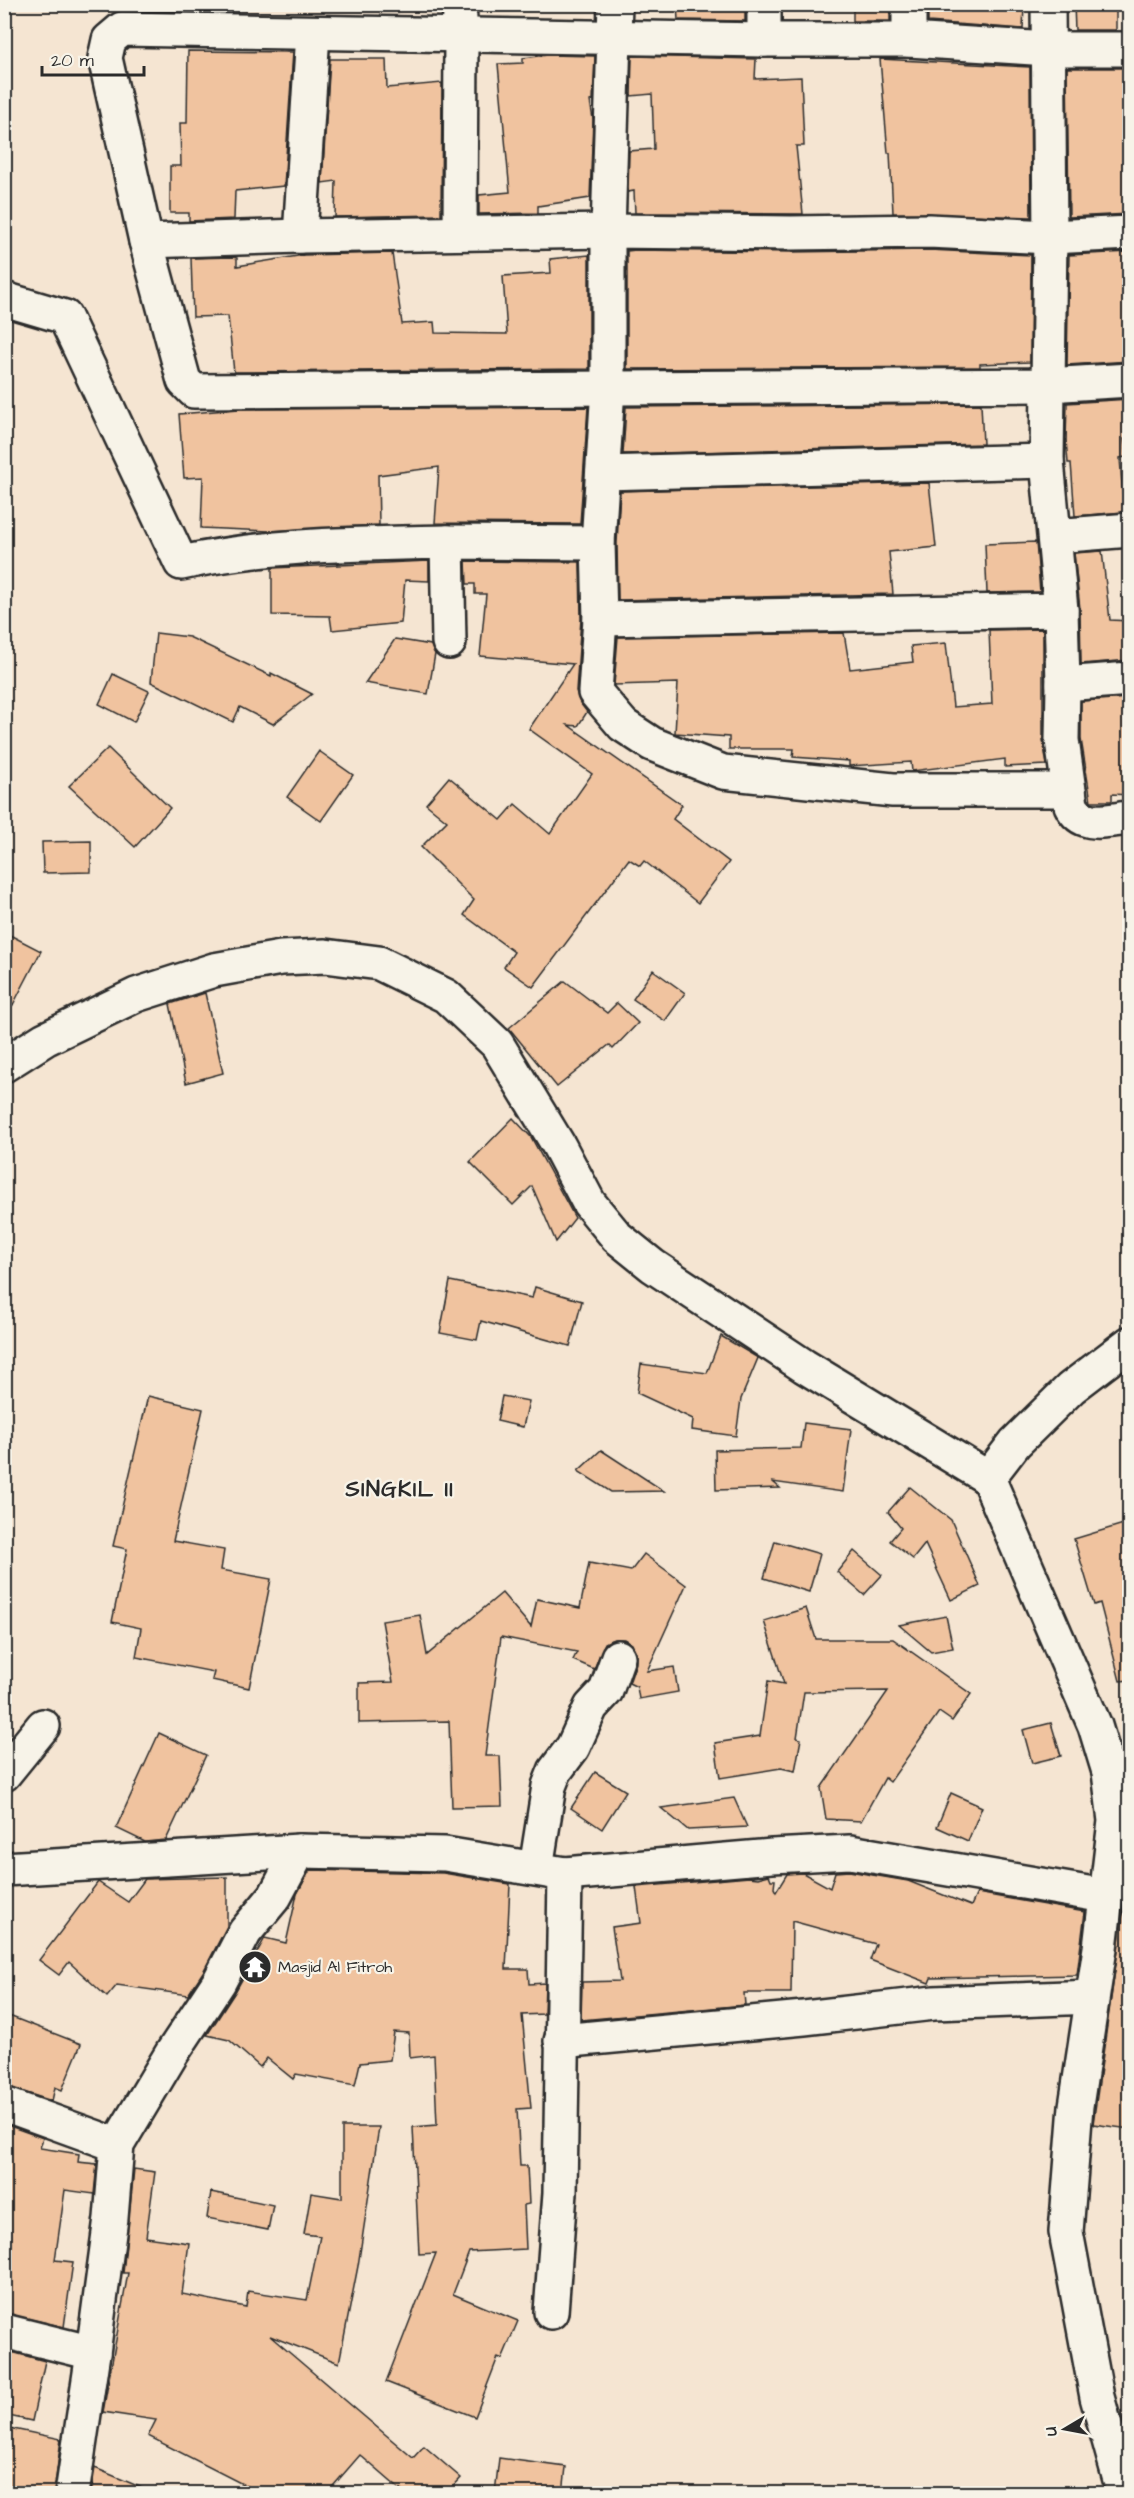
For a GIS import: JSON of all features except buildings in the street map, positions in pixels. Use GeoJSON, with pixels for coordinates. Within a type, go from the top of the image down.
{"type":"FeatureCollection","features":[{"type":"Feature","properties":{"kind":"street"},"geometry":{"type":"LineString","coordinates":[[615,4],[608,231],[608,388],[598,543],[600,619],[595,692],[623,725],[652,744],[723,772],[893,790],[1069,789]]}},
{"type":"Feature","properties":{"kind":"street"},"geometry":{"type":"LineString","coordinates":[[764,4],[764,40]]}},
{"type":"Feature","properties":{"kind":"street"},"geometry":{"type":"LineString","coordinates":[[909,4],[909,40]]}},
{"type":"Feature","properties":{"kind":"street"},"geometry":{"type":"LineString","coordinates":[[1048,4],[1050,237],[1047,461],[1061,610],[1062,740],[1071,805],[1076,815],[1086,821],[1130,819]]}},
{"type":"Feature","properties":{"kind":"street"},"geometry":{"type":"LineString","coordinates":[[460,20],[460,233]]}},
{"type":"Feature","properties":{"kind":"street"},"geometry":{"type":"LineString","coordinates":[[1130,49],[1049,50],[909,40],[614,38],[460,20],[313,33],[122,29],[109,40],[105,58],[146,241],[184,381],[194,391],[1047,385],[1130,380]]}},
{"type":"Feature","properties":{"kind":"street"},"geometry":{"type":"LineString","coordinates":[[300,236],[313,33]]}},
{"type":"Feature","properties":{"kind":"street"},"geometry":{"type":"LineString","coordinates":[[146,241],[608,231],[790,233],[929,231],[1050,237],[1130,233]]}},
{"type":"Feature","properties":{"kind":"street"},"geometry":{"type":"LineString","coordinates":[[4,299],[65,317],[181,563],[241,552],[333,545],[447,542],[598,543]]}},
{"type":"Feature","properties":{"kind":"street"},"geometry":{"type":"LineString","coordinates":[[603,473],[1047,461]]}},
{"type":"Feature","properties":{"kind":"street"},"geometry":{"type":"LineString","coordinates":[[1055,536],[1130,530]]}},
{"type":"Feature","properties":{"kind":"street"},"geometry":{"type":"LineString","coordinates":[[447,542],[449,642]]}},
{"type":"Feature","properties":{"kind":"street"},"geometry":{"type":"LineString","coordinates":[[600,619],[1061,610]]}},
{"type":"Feature","properties":{"kind":"street"},"geometry":{"type":"LineString","coordinates":[[1063,684],[1130,680]]}},
{"type":"Feature","properties":{"kind":"street"},"geometry":{"type":"LineString","coordinates":[[4,1065],[45,1039],[136,995],[214,970],[281,958],[326,956],[379,963],[446,996],[497,1044],[559,1146],[589,1203],[617,1237],[653,1266],[804,1366],[988,1478],[1095,1726],[1109,1772],[1115,1821],[1076,2106],[1066,2232],[1097,2397],[1124,2493]]}},
{"type":"Feature","properties":{"kind":"street"},"geometry":{"type":"LineString","coordinates":[[988,1478],[1015,1443],[1071,1388],[1130,1343]]}},
{"type":"Feature","properties":{"kind":"street"},"geometry":{"type":"LineString","coordinates":[[551,2312],[560,2193],[561,2041],[551,1871],[549,1786],[555,1771],[573,1747],[591,1707],[606,1691],[618,1657]]}},
{"type":"Feature","properties":{"kind":"street"},"geometry":{"type":"LineString","coordinates":[[4,1773],[43,1726]]}},
{"type":"Feature","properties":{"kind":"street"},"geometry":{"type":"LineString","coordinates":[[4,1869],[299,1851],[446,1854],[551,1871],[850,1852],[1105,1896]]}},
{"type":"Feature","properties":{"kind":"street"},"geometry":{"type":"LineString","coordinates":[[72,2493],[111,2218],[117,2145],[172,2053],[219,1982],[245,1932],[274,1896],[299,1851]]}},
{"type":"Feature","properties":{"kind":"street"},"geometry":{"type":"LineString","coordinates":[[561,2041],[934,2003],[1092,1997]]}},
{"type":"Feature","properties":{"kind":"street"},"geometry":{"type":"LineString","coordinates":[[4,2104],[117,2145]]}},
{"type":"Feature","properties":{"kind":"street"},"geometry":{"type":"LineString","coordinates":[[4,2331],[93,2353]]}},
{"type":"Feature","properties":{"kind":"place","name":"Masjid Al Fitroh"},"geometry":{"type":"Point","coordinates":[255,1967]}},
{"type":"Feature","properties":{"kind":"district","name":"SINGKIL II"},"geometry":{"type":"Point","coordinates":[400,1489]}}]}
